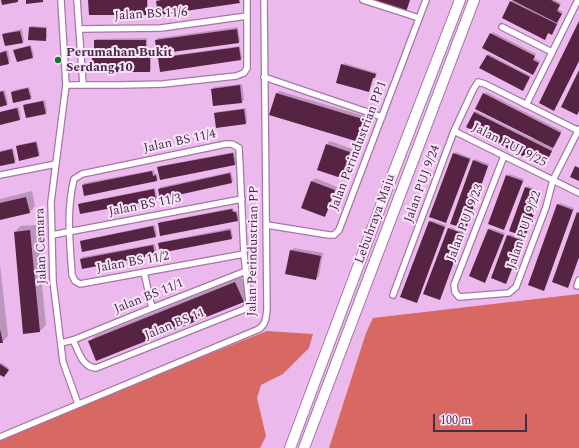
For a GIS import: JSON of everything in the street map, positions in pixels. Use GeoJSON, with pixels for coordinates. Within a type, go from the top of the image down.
{"type":"FeatureCollection","features":[{"type":"Feature","properties":{"kind":"highway","name":"Lebuhraya Maju"},"geometry":{"type":"LineString","coordinates":[[290,448],[460,0]]}},
{"type":"Feature","properties":{"kind":"highway","name":"Lebuhraya Maju"},"geometry":{"type":"LineString","coordinates":[[304,448],[474,0]]}},
{"type":"Feature","properties":{"kind":"street","name":"Jalan Cemara"},"geometry":{"type":"LineString","coordinates":[[61,0],[66,85],[51,202],[53,281],[63,362],[78,404]]}},
{"type":"Feature","properties":{"kind":"street"},"geometry":{"type":"LineString","coordinates":[[77,0],[83,85]]}},
{"type":"Feature","properties":{"kind":"street"},"geometry":{"type":"LineString","coordinates":[[66,85],[164,84],[244,74],[247,68],[247,0]]}},
{"type":"Feature","properties":{"kind":"street","name":"Jalan Perindustrian PP"},"geometry":{"type":"LineString","coordinates":[[78,404],[263,326],[267,309],[264,0]]}},
{"type":"Feature","properties":{"kind":"street"},"geometry":{"type":"LineString","coordinates":[[363,0],[419,18]]}},
{"type":"Feature","properties":{"kind":"street","name":"Jalan Perindustrian PP1"},"geometry":{"type":"LineString","coordinates":[[267,226],[328,235],[337,233],[426,0]]}},
{"type":"Feature","properties":{"kind":"street"},"geometry":{"type":"LineString","coordinates":[[578,0],[526,105],[579,130]]}},
{"type":"Feature","properties":{"kind":"street","name":"Jalan BS 11/6"},"geometry":{"type":"LineString","coordinates":[[80,29],[161,28],[247,16]]}},
{"type":"Feature","properties":{"kind":"street"},"geometry":{"type":"LineString","coordinates":[[502,27],[552,52]]}},
{"type":"Feature","properties":{"kind":"street"},"geometry":{"type":"LineString","coordinates":[[264,77],[382,117]]}},
{"type":"Feature","properties":{"kind":"street","name":"Jalan PUJ 9/24"},"geometry":{"type":"LineString","coordinates":[[393,295],[454,131],[478,82],[485,84],[526,105]]}},
{"type":"Feature","properties":{"kind":"street","name":"Jalan PUJ 9/22"},"geometry":{"type":"LineString","coordinates":[[516,287],[546,207],[553,180],[579,130]]}},
{"type":"Feature","properties":{"kind":"street","name":"Jalan PUJ 9/25"},"geometry":{"type":"LineString","coordinates":[[454,131],[579,193]]}},
{"type":"Feature","properties":{"kind":"street","name":"Jalan BS 11/4"},"geometry":{"type":"LineString","coordinates":[[69,232],[71,192],[74,180],[82,174],[232,144],[239,148],[244,254]]}},
{"type":"Feature","properties":{"kind":"street","name":"Jalan PUJ 9/23"},"geometry":{"type":"LineString","coordinates":[[504,156],[454,285],[455,292],[459,297],[509,293],[516,287]]}},
{"type":"Feature","properties":{"kind":"street"},"geometry":{"type":"LineString","coordinates":[[0,175],[56,164]]}},
{"type":"Feature","properties":{"kind":"street","name":"Jalan BS 11/3"},"geometry":{"type":"LineString","coordinates":[[52,235],[242,199]]}},
{"type":"Feature","properties":{"kind":"street","name":"Jalan BS 11/2"},"geometry":{"type":"LineString","coordinates":[[69,232],[72,275],[80,284],[244,254]]}},
{"type":"Feature","properties":{"kind":"street","name":"Jalan BS 11"},"geometry":{"type":"LineString","coordinates":[[73,340],[85,364],[90,368],[96,368],[245,309],[249,302],[244,254]]}},
{"type":"Feature","properties":{"kind":"street"},"geometry":{"type":"LineString","coordinates":[[144,272],[152,308]]}},
{"type":"Feature","properties":{"kind":"street","name":"Jalan BS 11/1"},"geometry":{"type":"LineString","coordinates":[[61,343],[73,340],[246,272]]}},
{"type":"Feature","properties":{"kind":"street"},"geometry":{"type":"LineString","coordinates":[[0,437],[78,404]]}},
{"type":"Feature","properties":{"kind":"shaded area"},"geometry":{"type":"Polygon","coordinates":[[[579,294],[579,448],[329,448],[366,333],[373,318],[579,294]]]}},
{"type":"Feature","properties":{"kind":"shaded area"},"geometry":{"type":"Polygon","coordinates":[[[267,331],[313,334],[309,348],[283,374],[261,385],[257,398],[266,436],[260,448],[0,448],[0,437],[267,331]]]}},
{"type":"Feature","properties":{"kind":"building"},"geometry":{"type":"Polygon","coordinates":[[[1,0],[18,0],[18,2],[2,5],[1,0]]]}},
{"type":"Feature","properties":{"kind":"building"},"geometry":{"type":"Polygon","coordinates":[[[26,0],[43,0],[43,2],[26,4],[26,0]]]}},
{"type":"Feature","properties":{"kind":"building"},"geometry":{"type":"Polygon","coordinates":[[[88,0],[147,0],[147,15],[89,15],[88,0]]]}},
{"type":"Feature","properties":{"kind":"building"},"geometry":{"type":"Polygon","coordinates":[[[239,0],[240,3],[158,15],[156,1],[239,0]]]}},
{"type":"Feature","properties":{"kind":"building"},"geometry":{"type":"Polygon","coordinates":[[[371,0],[410,0],[406,12],[371,0]]]}},
{"type":"Feature","properties":{"kind":"building"},"geometry":{"type":"Polygon","coordinates":[[[512,0],[551,0],[560,5],[557,11],[562,14],[557,23],[512,0]]]}},
{"type":"Feature","properties":{"kind":"building"},"geometry":{"type":"Polygon","coordinates":[[[510,1],[557,24],[552,35],[548,33],[545,40],[502,18],[510,1]]]}},
{"type":"Feature","properties":{"kind":"building"},"geometry":{"type":"Polygon","coordinates":[[[579,21],[579,61],[554,111],[539,103],[579,21]]]}},
{"type":"Feature","properties":{"kind":"building"},"geometry":{"type":"Polygon","coordinates":[[[29,27],[46,28],[46,41],[28,40],[29,27]]]}},
{"type":"Feature","properties":{"kind":"building"},"geometry":{"type":"Polygon","coordinates":[[[237,29],[239,43],[157,54],[155,40],[237,29]]]}},
{"type":"Feature","properties":{"kind":"building"},"geometry":{"type":"Polygon","coordinates":[[[20,31],[23,43],[5,46],[2,34],[20,31]]]}},
{"type":"Feature","properties":{"kind":"building"},"geometry":{"type":"Polygon","coordinates":[[[490,33],[535,56],[533,60],[539,63],[533,75],[482,48],[490,33]]]}},
{"type":"Feature","properties":{"kind":"building"},"geometry":{"type":"Polygon","coordinates":[[[94,40],[146,40],[146,54],[94,54],[94,40]]]}},
{"type":"Feature","properties":{"kind":"building"},"geometry":{"type":"Polygon","coordinates":[[[30,46],[33,58],[17,62],[13,50],[30,46]]]}},
{"type":"Feature","properties":{"kind":"building"},"geometry":{"type":"Polygon","coordinates":[[[239,47],[241,60],[160,72],[158,58],[239,47]]]}},
{"type":"Feature","properties":{"kind":"building"},"geometry":{"type":"Polygon","coordinates":[[[6,51],[9,64],[0,66],[0,53],[6,51]]]}},
{"type":"Feature","properties":{"kind":"building"},"geometry":{"type":"Polygon","coordinates":[[[487,55],[530,77],[523,91],[479,68],[487,55]]]}},
{"type":"Feature","properties":{"kind":"building"},"geometry":{"type":"Polygon","coordinates":[[[92,58],[150,58],[150,72],[92,72],[92,58]]]}},
{"type":"Feature","properties":{"kind":"building"},"geometry":{"type":"Polygon","coordinates":[[[341,64],[376,74],[375,78],[373,78],[369,92],[336,83],[341,64]]]}},
{"type":"Feature","properties":{"kind":"building"},"geometry":{"type":"Polygon","coordinates":[[[579,70],[579,111],[577,115],[561,107],[579,70]]]}},
{"type":"Feature","properties":{"kind":"building"},"geometry":{"type":"Polygon","coordinates":[[[240,85],[242,103],[213,106],[211,89],[240,85]]]}},
{"type":"Feature","properties":{"kind":"building"},"geometry":{"type":"Polygon","coordinates":[[[28,88],[31,99],[13,103],[11,92],[28,88]]]}},
{"type":"Feature","properties":{"kind":"building"},"geometry":{"type":"Polygon","coordinates":[[[3,91],[7,105],[0,107],[0,92],[3,91]]]}},
{"type":"Feature","properties":{"kind":"building"},"geometry":{"type":"Polygon","coordinates":[[[276,93],[366,120],[359,142],[269,115],[276,93]]]}},
{"type":"Feature","properties":{"kind":"building"},"geometry":{"type":"Polygon","coordinates":[[[483,93],[561,133],[553,148],[475,109],[483,93]]]}},
{"type":"Feature","properties":{"kind":"building"},"geometry":{"type":"Polygon","coordinates":[[[43,101],[46,114],[26,118],[23,105],[43,101]]]}},
{"type":"Feature","properties":{"kind":"building"},"geometry":{"type":"Polygon","coordinates":[[[17,108],[20,120],[0,125],[0,112],[17,108]]]}},
{"type":"Feature","properties":{"kind":"building"},"geometry":{"type":"Polygon","coordinates":[[[244,109],[246,124],[216,128],[214,113],[244,109]]]}},
{"type":"Feature","properties":{"kind":"building"},"geometry":{"type":"Polygon","coordinates":[[[474,112],[552,151],[544,167],[466,127],[474,112]]]}},
{"type":"Feature","properties":{"kind":"building"},"geometry":{"type":"Polygon","coordinates":[[[36,142],[39,156],[19,161],[16,146],[36,142]]]}},
{"type":"Feature","properties":{"kind":"building"},"geometry":{"type":"Polygon","coordinates":[[[326,144],[350,152],[341,178],[317,170],[326,144]]]}},
{"type":"Feature","properties":{"kind":"building"},"geometry":{"type":"Polygon","coordinates":[[[12,149],[15,163],[0,166],[0,152],[12,149]]]}},
{"type":"Feature","properties":{"kind":"building"},"geometry":{"type":"Polygon","coordinates":[[[233,153],[235,165],[160,180],[157,167],[233,153]]]}},
{"type":"Feature","properties":{"kind":"building"},"geometry":{"type":"Polygon","coordinates":[[[453,153],[470,159],[446,223],[429,217],[453,153]]]}},
{"type":"Feature","properties":{"kind":"building"},"geometry":{"type":"Polygon","coordinates":[[[473,160],[488,166],[466,229],[450,224],[473,160]]]}},
{"type":"Feature","properties":{"kind":"building"},"geometry":{"type":"Polygon","coordinates":[[[575,166],[579,168],[579,181],[570,177],[575,166]]]}},
{"type":"Feature","properties":{"kind":"building"},"geometry":{"type":"Polygon","coordinates":[[[152,171],[153,176],[156,175],[157,181],[84,196],[82,185],[152,171]]]}},
{"type":"Feature","properties":{"kind":"building"},"geometry":{"type":"Polygon","coordinates":[[[230,173],[232,183],[160,199],[158,189],[230,173]]]}},
{"type":"Feature","properties":{"kind":"building"},"geometry":{"type":"Polygon","coordinates":[[[506,175],[523,181],[504,230],[488,224],[506,175]]]}},
{"type":"Feature","properties":{"kind":"building"},"geometry":{"type":"Polygon","coordinates":[[[311,181],[335,190],[325,217],[301,208],[311,181]]]}},
{"type":"Feature","properties":{"kind":"building"},"geometry":{"type":"Polygon","coordinates":[[[525,187],[542,193],[525,237],[509,231],[525,187]]]}},
{"type":"Feature","properties":{"kind":"building"},"geometry":{"type":"Polygon","coordinates":[[[154,189],[156,200],[80,214],[78,204],[154,189]]]}},
{"type":"Feature","properties":{"kind":"building"},"geometry":{"type":"Polygon","coordinates":[[[26,197],[30,213],[0,220],[0,203],[26,197]]]}},
{"type":"Feature","properties":{"kind":"building"},"geometry":{"type":"Polygon","coordinates":[[[557,204],[573,210],[544,291],[528,285],[557,204]]]}},
{"type":"Feature","properties":{"kind":"building"},"geometry":{"type":"Polygon","coordinates":[[[232,209],[233,212],[236,212],[238,221],[160,236],[158,223],[232,209]]]}},
{"type":"Feature","properties":{"kind":"building"},"geometry":{"type":"Polygon","coordinates":[[[577,212],[579,213],[579,257],[568,288],[552,282],[577,212]]]}},
{"type":"Feature","properties":{"kind":"building"},"geometry":{"type":"Polygon","coordinates":[[[429,221],[445,227],[417,303],[400,297],[429,221]]]}},
{"type":"Feature","properties":{"kind":"building"},"geometry":{"type":"Polygon","coordinates":[[[153,226],[156,237],[82,252],[80,241],[153,226]]]}},
{"type":"Feature","properties":{"kind":"building"},"geometry":{"type":"Polygon","coordinates":[[[448,228],[464,234],[440,300],[423,294],[448,228]]]}},
{"type":"Feature","properties":{"kind":"building"},"geometry":{"type":"Polygon","coordinates":[[[488,229],[504,235],[485,283],[469,276],[488,229]]]}},
{"type":"Feature","properties":{"kind":"building"},"geometry":{"type":"Polygon","coordinates":[[[30,230],[40,332],[23,334],[14,232],[30,230]]]}},
{"type":"Feature","properties":{"kind":"building"},"geometry":{"type":"Polygon","coordinates":[[[230,230],[232,239],[160,253],[158,243],[230,230]]]}},
{"type":"Feature","properties":{"kind":"building"},"geometry":{"type":"Polygon","coordinates":[[[507,235],[523,241],[506,284],[491,278],[507,235]]]}},
{"type":"Feature","properties":{"kind":"building"},"geometry":{"type":"Polygon","coordinates":[[[153,245],[155,255],[82,269],[80,259],[153,245]]]}},
{"type":"Feature","properties":{"kind":"building"},"geometry":{"type":"Polygon","coordinates":[[[290,250],[321,256],[316,280],[285,274],[290,250]]]}},
{"type":"Feature","properties":{"kind":"building"},"geometry":{"type":"Polygon","coordinates":[[[235,282],[244,302],[96,361],[88,341],[235,282]]]}},
{"type":"Feature","properties":{"kind":"building"},"geometry":{"type":"Polygon","coordinates":[[[0,329],[3,343],[0,343],[0,329]]]}},
{"type":"Feature","properties":{"kind":"building"},"geometry":{"type":"Polygon","coordinates":[[[0,364],[9,370],[4,377],[0,375],[0,364]]]}},
{"type":"Feature","properties":{"kind":"place","name":"Perumahan Bukit Serdang 10"},"geometry":{"type":"Point","coordinates":[58,60]}}]}
